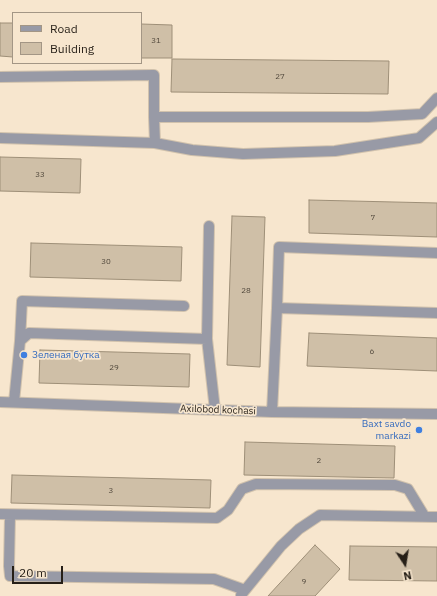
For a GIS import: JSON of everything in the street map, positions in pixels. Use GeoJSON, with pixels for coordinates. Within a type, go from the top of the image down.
{"type":"FeatureCollection","features":[{"type":"Feature","properties":{"kind":"street"},"geometry":{"type":"LineString","coordinates":[[0,76],[154,75],[155,143]]}},
{"type":"Feature","properties":{"kind":"street"},"geometry":{"type":"LineString","coordinates":[[154,117],[368,117],[422,114],[437,98]]}},
{"type":"Feature","properties":{"kind":"street"},"geometry":{"type":"LineString","coordinates":[[0,138],[155,143],[192,150],[243,154],[335,151],[419,138],[437,122]]}},
{"type":"Feature","properties":{"kind":"street"},"geometry":{"type":"LineString","coordinates":[[209,226],[207,339],[214,410]]}},
{"type":"Feature","properties":{"kind":"street"},"geometry":{"type":"LineString","coordinates":[[272,412],[279,247],[437,253]]}},
{"type":"Feature","properties":{"kind":"street"},"geometry":{"type":"LineString","coordinates":[[14,402],[22,301],[184,306]]}},
{"type":"Feature","properties":{"kind":"street"},"geometry":{"type":"LineString","coordinates":[[277,308],[437,313]]}},
{"type":"Feature","properties":{"kind":"street"},"geometry":{"type":"LineString","coordinates":[[20,341],[29,333],[207,339]]}},
{"type":"Feature","properties":{"kind":"street","name":"Axilobod kochasi"},"geometry":{"type":"LineString","coordinates":[[0,402],[272,412],[437,414]]}},
{"type":"Feature","properties":{"kind":"street"},"geometry":{"type":"LineString","coordinates":[[425,517],[408,489],[395,485],[256,484],[242,489],[228,510],[217,518],[5,515],[10,576],[214,579],[243,593],[281,546],[299,529],[320,515],[437,518]]}},
{"type":"Feature","properties":{"kind":"building"},"geometry":{"type":"Polygon","coordinates":[[[0,23],[12,23],[12,57],[0,56],[0,23]]]}},
{"type":"Feature","properties":{"kind":"building"},"geometry":{"type":"Polygon","coordinates":[[[142,24],[172,25],[172,58],[142,58],[142,24]]]}},
{"type":"Feature","properties":{"kind":"building"},"geometry":{"type":"Polygon","coordinates":[[[172,59],[389,61],[388,94],[171,92],[172,59]]]}},
{"type":"Feature","properties":{"kind":"building"},"geometry":{"type":"Polygon","coordinates":[[[0,157],[81,159],[80,193],[0,191],[0,157]]]}},
{"type":"Feature","properties":{"kind":"building"},"geometry":{"type":"Polygon","coordinates":[[[309,200],[437,203],[437,237],[309,233],[309,200]]]}},
{"type":"Feature","properties":{"kind":"building"},"geometry":{"type":"Polygon","coordinates":[[[232,216],[265,217],[260,367],[227,365],[232,216]]]}},
{"type":"Feature","properties":{"kind":"building"},"geometry":{"type":"Polygon","coordinates":[[[31,243],[182,247],[181,281],[30,277],[31,243]]]}},
{"type":"Feature","properties":{"kind":"building"},"geometry":{"type":"Polygon","coordinates":[[[309,333],[437,338],[437,371],[307,366],[309,333]]]}},
{"type":"Feature","properties":{"kind":"building"},"geometry":{"type":"Polygon","coordinates":[[[40,350],[190,354],[189,387],[39,383],[40,350]]]}},
{"type":"Feature","properties":{"kind":"building"},"geometry":{"type":"Polygon","coordinates":[[[245,442],[395,446],[394,478],[244,475],[245,442]]]}},
{"type":"Feature","properties":{"kind":"building"},"geometry":{"type":"Polygon","coordinates":[[[12,475],[211,480],[210,508],[11,503],[12,475]]]}},
{"type":"Feature","properties":{"kind":"building"},"geometry":{"type":"Polygon","coordinates":[[[315,545],[340,569],[315,596],[268,596],[315,545]]]}},
{"type":"Feature","properties":{"kind":"building"},"geometry":{"type":"Polygon","coordinates":[[[350,546],[437,547],[437,581],[349,580],[350,546]]]}},
{"type":"Feature","properties":{"kind":"place","name":"Зеленая бутка"},"geometry":{"type":"Point","coordinates":[24,355]}},
{"type":"Feature","properties":{"kind":"place","name":"Baxt savdo markazi"},"geometry":{"type":"Point","coordinates":[419,430]}}]}
